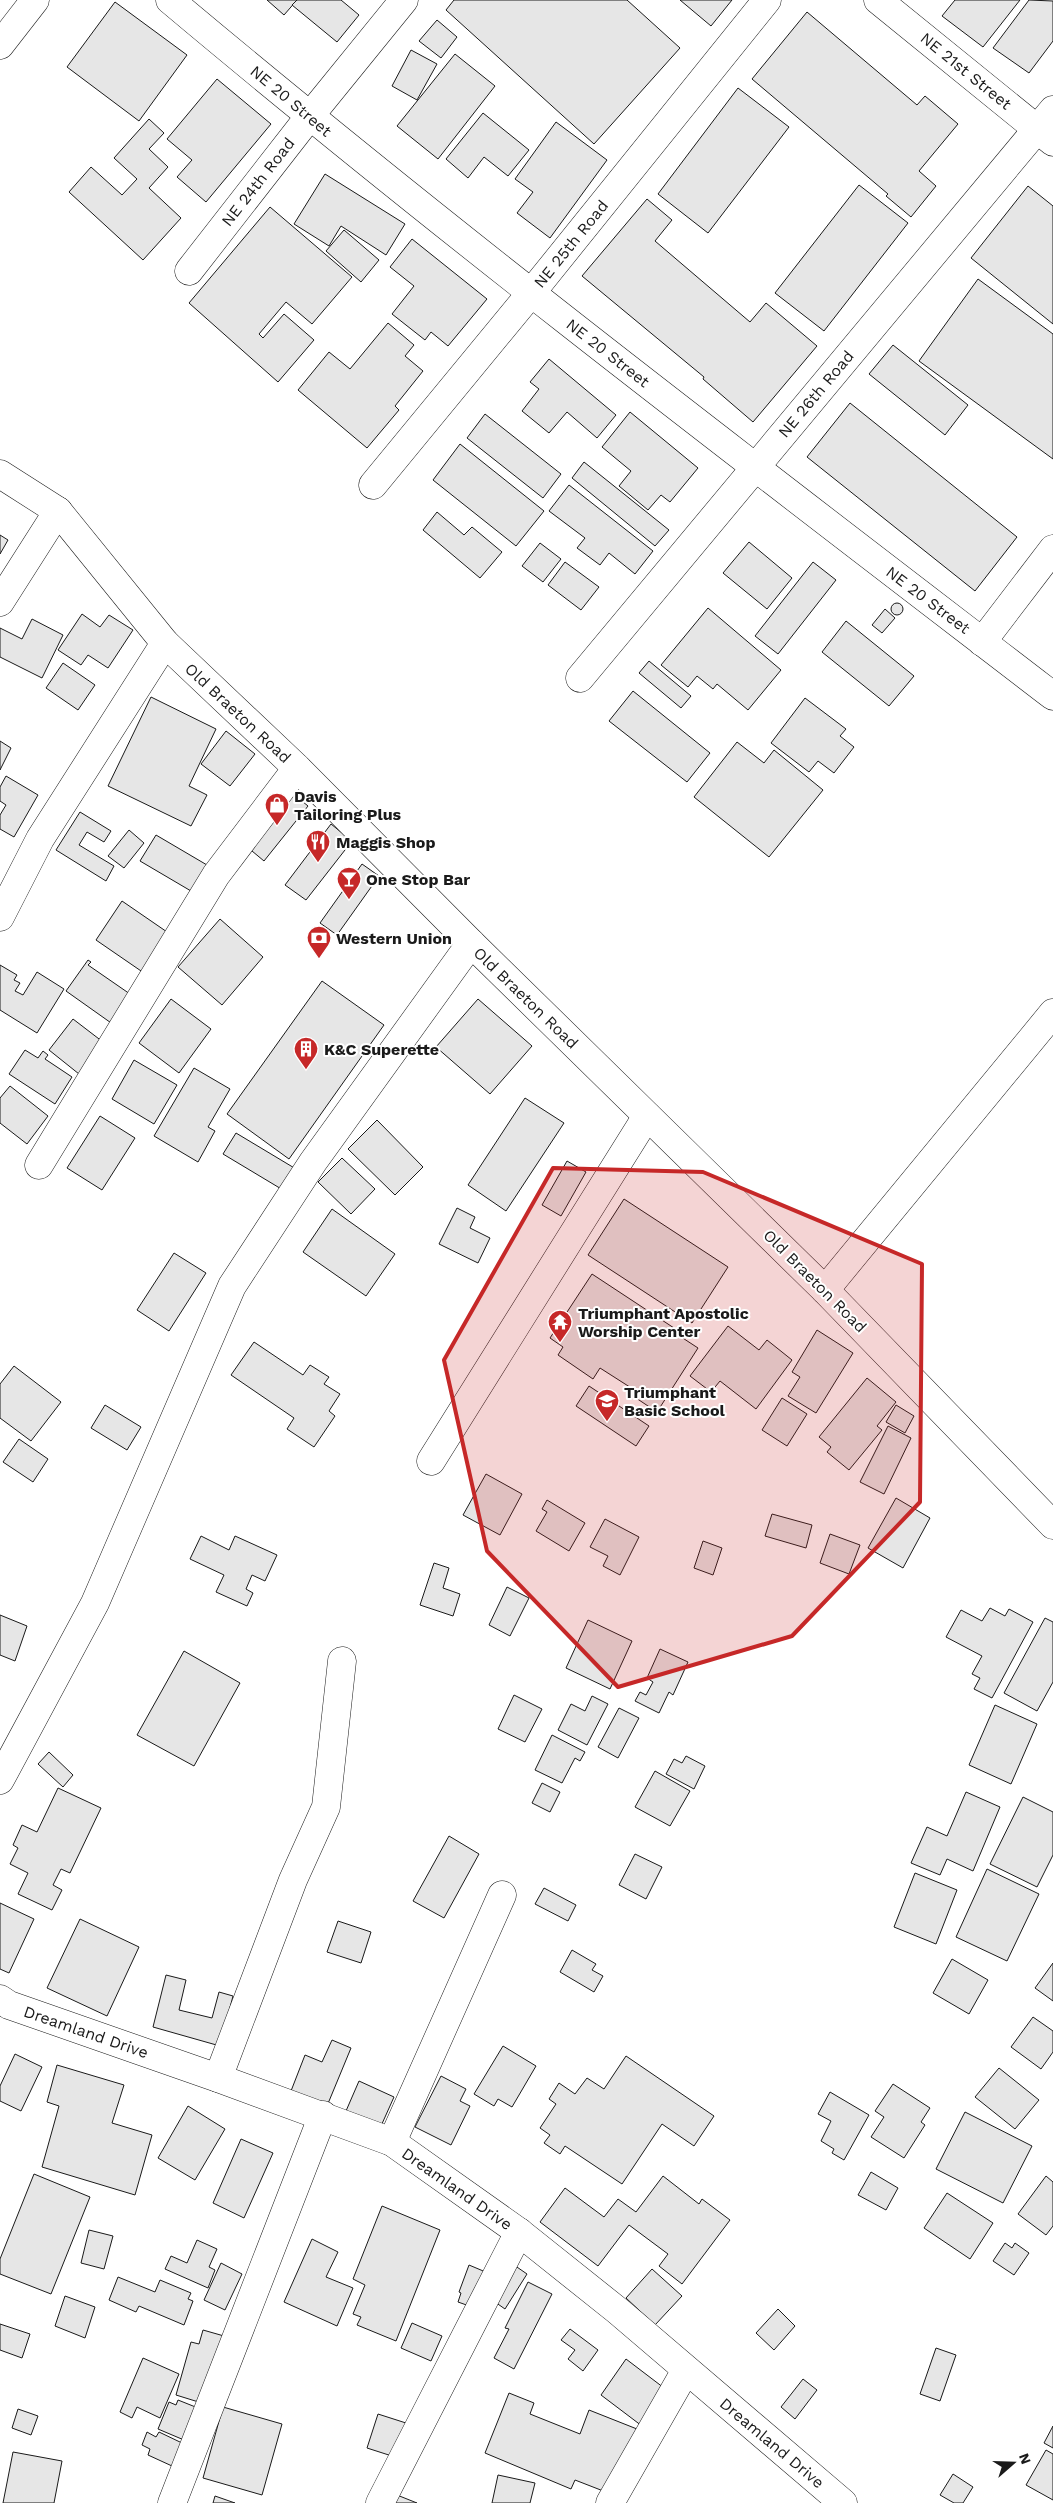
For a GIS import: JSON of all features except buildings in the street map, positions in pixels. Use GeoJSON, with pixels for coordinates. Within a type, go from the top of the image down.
{"type":"FeatureCollection","features":[{"type":"Feature","properties":{"kind":"street"},"geometry":{"type":"LineString","coordinates":[[0,45],[35,0]]}},
{"type":"Feature","properties":{"kind":"street","name":"NE 20 Street"},"geometry":{"type":"LineString","coordinates":[[170,0],[309,117],[531,293],[1053,696]]}},
{"type":"Feature","properties":{"kind":"street","name":"NE 24th Road"},"geometry":{"type":"LineString","coordinates":[[189,271],[309,117],[404,0]]}},
{"type":"Feature","properties":{"kind":"street","name":"NE 25th Road"},"geometry":{"type":"LineString","coordinates":[[373,485],[531,293],[767,0]]}},
{"type":"Feature","properties":{"kind":"street","name":"NE 21st Street"},"geometry":{"type":"LineString","coordinates":[[878,0],[1048,127]]}},
{"type":"Feature","properties":{"kind":"street","name":"NE 26th Road"},"geometry":{"type":"LineString","coordinates":[[580,678],[754,467],[1048,127]]}},
{"type":"Feature","properties":{"kind":"street","name":"Old Braeton Road"},"geometry":{"type":"LineString","coordinates":[[0,474],[58,511],[165,643],[297,768],[471,944],[825,1290],[1053,1525]]}},
{"type":"Feature","properties":{"kind":"street"},"geometry":{"type":"LineString","coordinates":[[0,602],[58,511]]}},
{"type":"Feature","properties":{"kind":"street"},"geometry":{"type":"LineString","coordinates":[[982,642],[1053,550]]}},
{"type":"Feature","properties":{"kind":"street"},"geometry":{"type":"LineString","coordinates":[[0,917],[40,839],[165,643]]}},
{"type":"Feature","properties":{"kind":"street"},"geometry":{"type":"LineString","coordinates":[[40,1165],[216,875],[297,768]]}},
{"type":"Feature","properties":{"kind":"street"},"geometry":{"type":"LineString","coordinates":[[0,1780],[94,1603],[232,1286],[313,1162],[471,944]]}},
{"type":"Feature","properties":{"kind":"street"},"geometry":{"type":"LineString","coordinates":[[825,1290],[1053,1013]]}},
{"type":"Feature","properties":{"kind":"street"},"geometry":{"type":"LineString","coordinates":[[431,1461],[647,1116]]}},
{"type":"Feature","properties":{"kind":"street"},"geometry":{"type":"LineString","coordinates":[[218,2078],[293,1880],[326,1807],[342,1661]]}},
{"type":"Feature","properties":{"kind":"street"},"geometry":{"type":"LineString","coordinates":[[392,2142],[502,1896]]}},
{"type":"Feature","properties":{"kind":"street","name":"Dreamland Drive"},"geometry":{"type":"LineString","coordinates":[[0,1999],[9,2006],[323,2115],[392,2142],[519,2232],[843,2503]]}},
{"type":"Feature","properties":{"kind":"street"},"geometry":{"type":"LineString","coordinates":[[172,2503],[323,2115]]}},
{"type":"Feature","properties":{"kind":"street"},"geometry":{"type":"LineString","coordinates":[[380,2503],[519,2232]]}},
{"type":"Feature","properties":{"kind":"street"},"geometry":{"type":"LineString","coordinates":[[610,2503],[686,2370]]}},
{"type":"Feature","properties":{"kind":"highlighted area"},"geometry":{"type":"Polygon","coordinates":[[[553,1168],[703,1172],[922,1264],[920,1502],[792,1636],[618,1687],[487,1551],[444,1360],[553,1168]]]}},
{"type":"Feature","properties":{"kind":"place","name":"Davis Tailoring Plus"},"geometry":{"type":"Point","coordinates":[277,826]}},
{"type":"Feature","properties":{"kind":"place","name":"Maggis Shop"},"geometry":{"type":"Point","coordinates":[318,863]}},
{"type":"Feature","properties":{"kind":"place","name":"One Stop Bar"},"geometry":{"type":"Point","coordinates":[349,900]}},
{"type":"Feature","properties":{"kind":"place","name":"Western Union"},"geometry":{"type":"Point","coordinates":[319,959]}},
{"type":"Feature","properties":{"kind":"place","name":"K&C Superette"},"geometry":{"type":"Point","coordinates":[306,1070]}},
{"type":"Feature","properties":{"kind":"place","name":"Triumphant Apostolic Worship Center"},"geometry":{"type":"Point","coordinates":[560,1343]}},
{"type":"Feature","properties":{"kind":"place","name":"Triumphant Basic School"},"geometry":{"type":"Point","coordinates":[607,1422]}}]}
